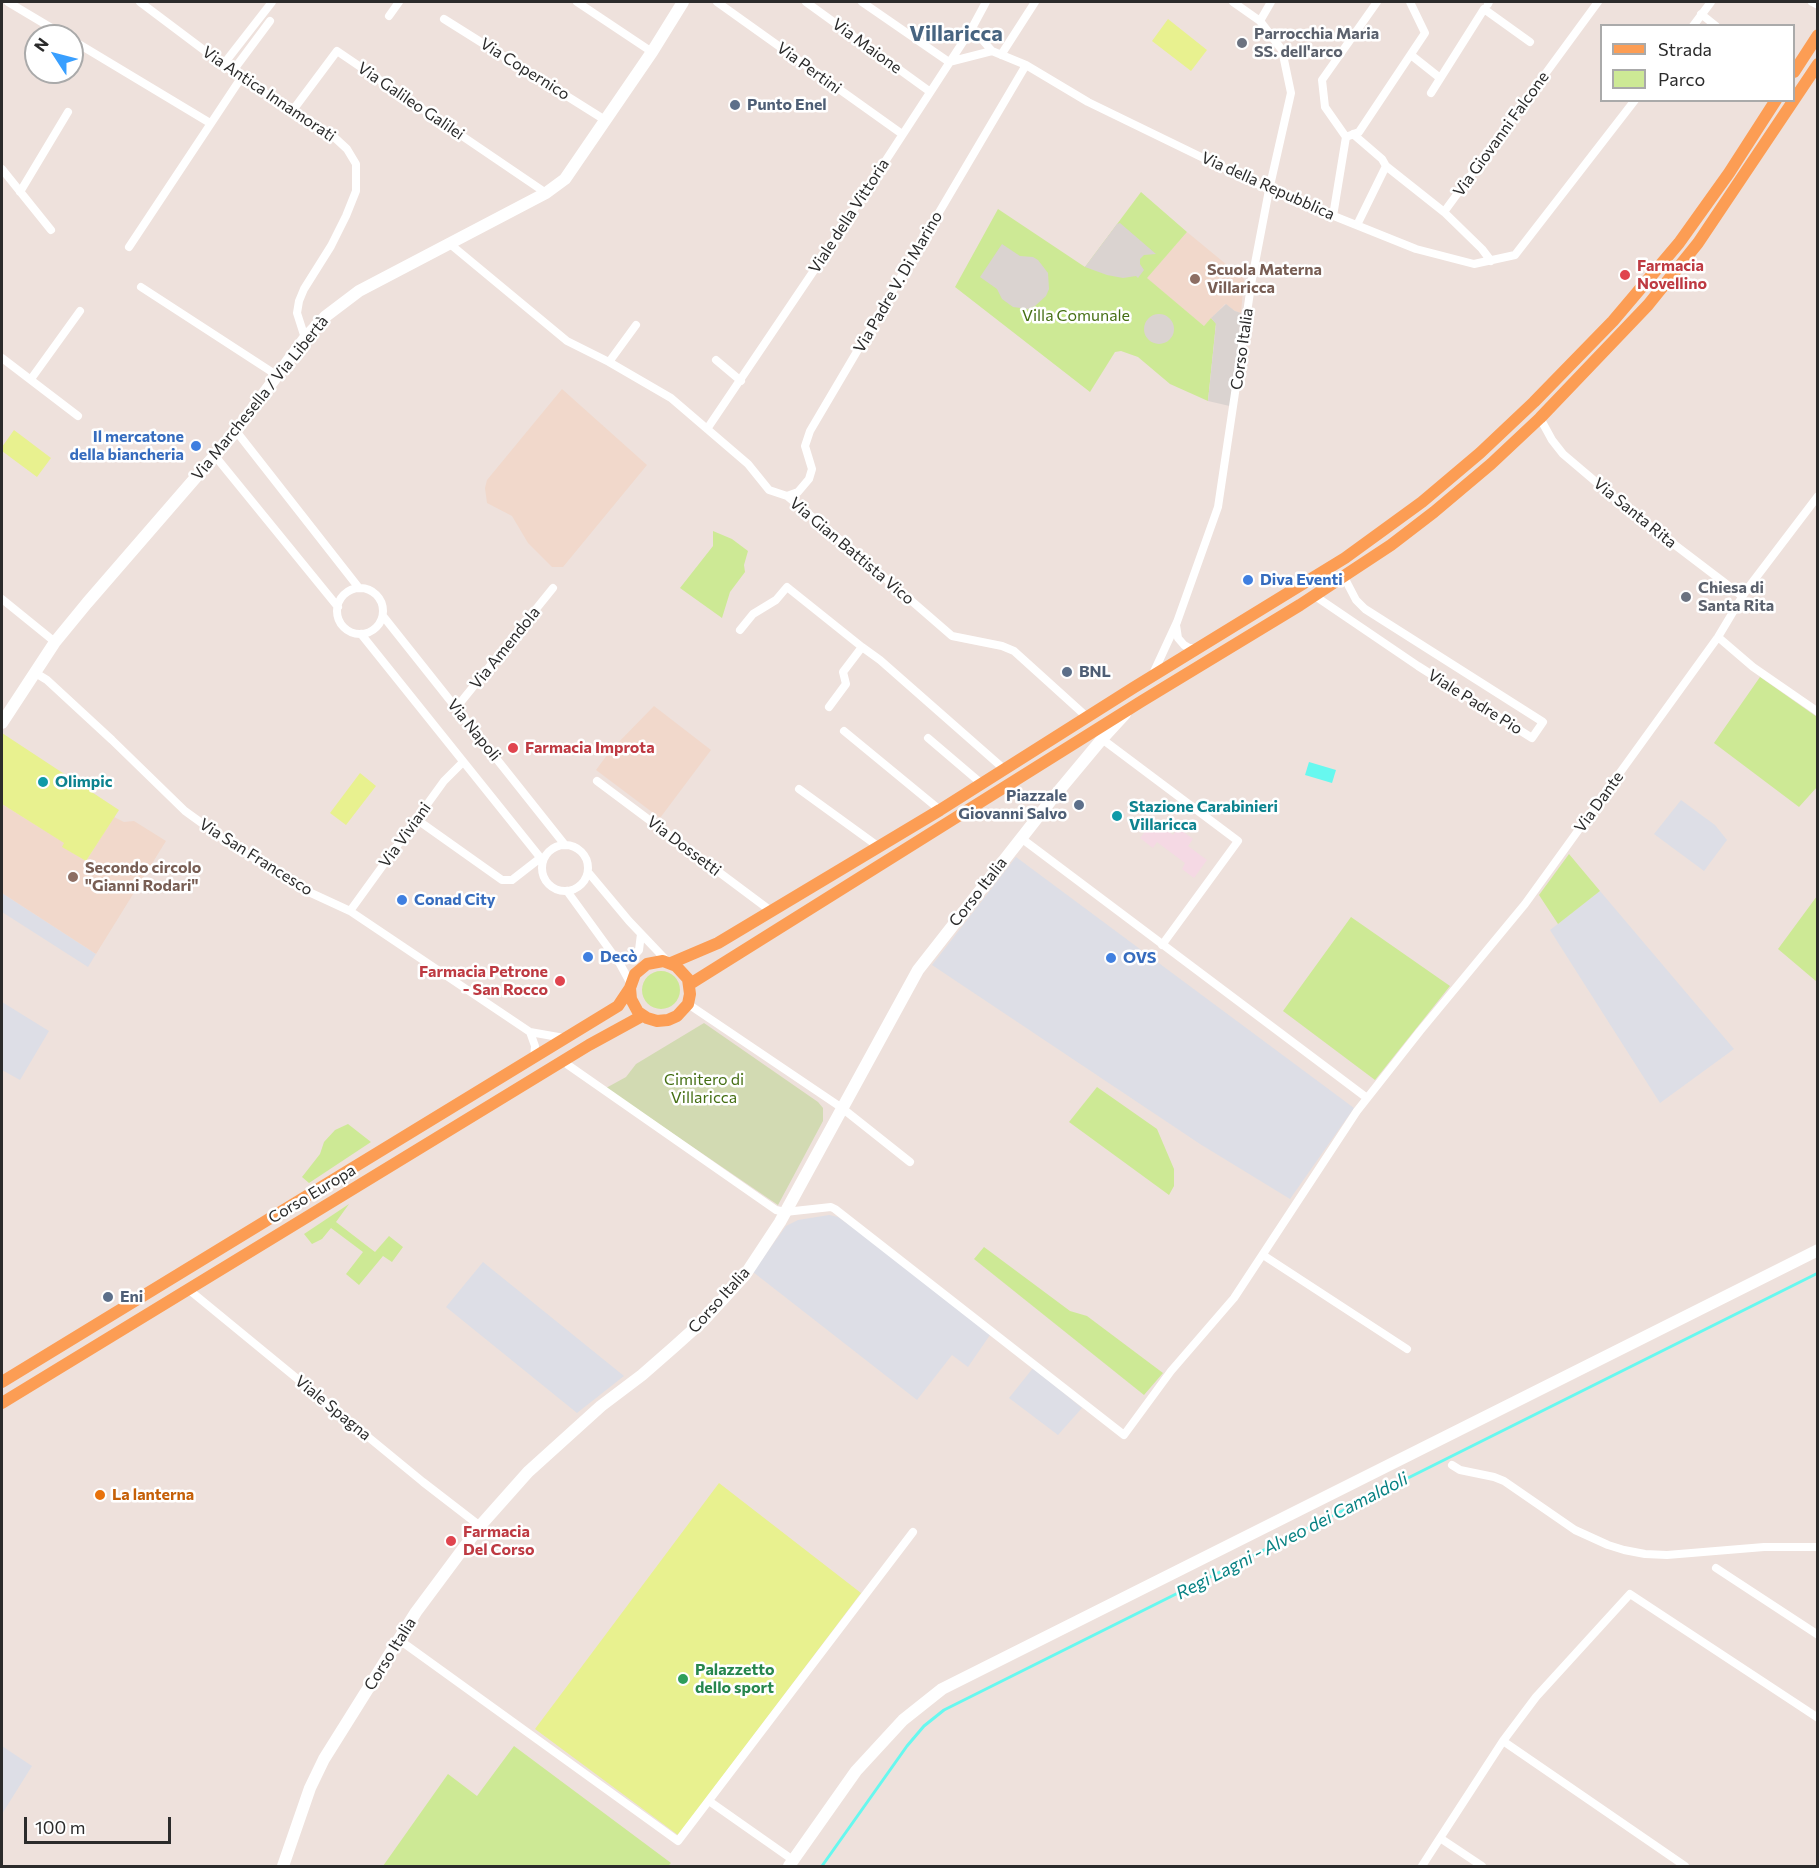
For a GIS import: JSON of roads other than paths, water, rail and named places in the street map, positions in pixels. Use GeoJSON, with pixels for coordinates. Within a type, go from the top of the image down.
{"type":"FeatureCollection","features":[{"type":"Feature","properties":{"kind":"main road"},"geometry":{"type":"LineString","coordinates":[[1795,70],[1818,35]]}},
{"type":"Feature","properties":{"kind":"main road"},"geometry":{"type":"LineString","coordinates":[[1795,98],[1818,64]]}},
{"type":"Feature","properties":{"kind":"main road"},"geometry":{"type":"LineString","coordinates":[[670,962],[685,974],[690,984],[688,1004],[677,1016],[668,1020],[652,1020],[642,1016],[632,1004],[630,986],[635,974],[648,964],[658,961],[670,962],[718,943],[879,847],[1345,558],[1422,502],[1534,402],[1613,321],[1679,243],[1729,173],[1775,102]]}},
{"type":"Feature","properties":{"kind":"main road"},"geometry":{"type":"LineString","coordinates":[[690,984],[1069,746],[1344,577],[1434,512],[1491,464],[1540,418],[1629,327],[1698,243],[1793,102]]}},
{"type":"Feature","properties":{"kind":"main road"},"geometry":{"type":"LineString","coordinates":[[1142,701],[1149,690],[1152,676]]}},
{"type":"Feature","properties":{"kind":"main road"},"geometry":{"type":"LineString","coordinates":[[1130,690],[1143,691],[1142,701]]}},
{"type":"Feature","properties":{"kind":"main road"},"geometry":{"type":"LineString","coordinates":[[1130,690],[1125,701],[1131,708]]}},
{"type":"Feature","properties":{"kind":"main road","name":"Corso Europa"},"geometry":{"type":"LineString","coordinates":[[2,1382],[618,1006],[630,986]]}},
{"type":"Feature","properties":{"kind":"main road","name":"Corso Europa"},"geometry":{"type":"LineString","coordinates":[[2,1403],[565,1060],[642,1016]]}},
{"type":"Feature","properties":{"kind":"street"},"geometry":{"type":"LineString","coordinates":[[8,2],[45,24]]}},
{"type":"Feature","properties":{"kind":"street","name":"Via Antica Innamorati"},"geometry":{"type":"LineString","coordinates":[[140,2],[232,72],[333,136],[347,149],[356,164],[356,191],[346,216],[332,246],[304,289],[299,301],[297,313],[305,338]]}},
{"type":"Feature","properties":{"kind":"street"},"geometry":{"type":"LineString","coordinates":[[223,65],[272,2]]}},
{"type":"Feature","properties":{"kind":"street"},"geometry":{"type":"LineString","coordinates":[[389,16],[399,2]]}},
{"type":"Feature","properties":{"kind":"street"},"geometry":{"type":"LineString","coordinates":[[577,2],[652,52]]}},
{"type":"Feature","properties":{"kind":"street","name":"Via Marchesella / Via Libertà"},"geometry":{"type":"LineString","coordinates":[[2,723],[55,642],[236,431],[305,338],[350,296],[546,193],[565,179],[652,52],[683,2]]}},
{"type":"Feature","properties":{"kind":"street","name":"Via Pertini"},"geometry":{"type":"LineString","coordinates":[[717,2],[902,134]]}},
{"type":"Feature","properties":{"kind":"street","name":"Via Maione"},"geometry":{"type":"LineString","coordinates":[[806,2],[929,91]]}},
{"type":"Feature","properties":{"kind":"street"},"geometry":{"type":"LineString","coordinates":[[862,2],[949,62],[996,53],[1035,2]]}},
{"type":"Feature","properties":{"kind":"street","name":"Viale della Vittoria"},"geometry":{"type":"LineString","coordinates":[[707,429],[821,260],[972,28],[986,2]]}},
{"type":"Feature","properties":{"kind":"street","name":"Corso Italia"},"geometry":{"type":"LineString","coordinates":[[1152,676],[1176,625],[1218,507],[1252,279],[1291,93],[1282,50],[1260,21],[1233,2]]}},
{"type":"Feature","properties":{"kind":"street"},"geometry":{"type":"LineString","coordinates":[[1260,21],[1271,2]]}},
{"type":"Feature","properties":{"kind":"street"},"geometry":{"type":"LineString","coordinates":[[1377,2],[1322,80],[1325,107],[1349,136],[1382,159],[1386,166],[1444,212]]}},
{"type":"Feature","properties":{"kind":"street"},"geometry":{"type":"LineString","coordinates":[[1349,136],[1359,132],[1425,33],[1410,2]]}},
{"type":"Feature","properties":{"kind":"street","name":"Via Giovanni Falcone"},"geometry":{"type":"LineString","coordinates":[[1491,261],[1482,249],[1444,212],[1598,2]]}},
{"type":"Feature","properties":{"kind":"street"},"geometry":{"type":"LineString","coordinates":[[1694,24],[1711,2]]}},
{"type":"Feature","properties":{"kind":"street"},"geometry":{"type":"LineString","coordinates":[[1812,2],[1818,5]]}},
{"type":"Feature","properties":{"kind":"street"},"geometry":{"type":"LineString","coordinates":[[1431,93],[1484,9],[1530,42]]}},
{"type":"Feature","properties":{"kind":"street"},"geometry":{"type":"LineString","coordinates":[[1701,14],[1714,24]]}},
{"type":"Feature","properties":{"kind":"street","name":"Via Copernico"},"geometry":{"type":"LineString","coordinates":[[444,19],[605,120]]}},
{"type":"Feature","properties":{"kind":"street"},"geometry":{"type":"LineString","coordinates":[[232,72],[270,21]]}},
{"type":"Feature","properties":{"kind":"street"},"geometry":{"type":"LineString","coordinates":[[972,28],[996,53]]}},
{"type":"Feature","properties":{"kind":"street"},"geometry":{"type":"LineString","coordinates":[[84,47],[210,123]]}},
{"type":"Feature","properties":{"kind":"street","name":"Via Galileo Galilei"},"geometry":{"type":"LineString","coordinates":[[293,110],[337,51],[546,193]]}},
{"type":"Feature","properties":{"kind":"street","name":"Via della Repubblica"},"geometry":{"type":"LineString","coordinates":[[996,53],[1026,65],[1088,102],[1269,190],[1416,249],[1474,264],[1515,255],[1633,102]]}},
{"type":"Feature","properties":{"kind":"street"},"geometry":{"type":"LineString","coordinates":[[1411,55],[1440,78]]}},
{"type":"Feature","properties":{"kind":"street","name":"Via Padre V. Di Marino"},"geometry":{"type":"LineString","coordinates":[[787,496],[798,492],[809,479],[812,469],[805,446],[810,431],[1026,65]]}},
{"type":"Feature","properties":{"kind":"street"},"geometry":{"type":"LineString","coordinates":[[129,246],[241,78]]}},
{"type":"Feature","properties":{"kind":"street"},"geometry":{"type":"LineString","coordinates":[[20,192],[68,112]]}},
{"type":"Feature","properties":{"kind":"street"},"geometry":{"type":"LineString","coordinates":[[1334,216],[1349,136]]}},
{"type":"Feature","properties":{"kind":"street"},"geometry":{"type":"LineString","coordinates":[[1357,225],[1386,166]]}},
{"type":"Feature","properties":{"kind":"street"},"geometry":{"type":"LineString","coordinates":[[2,169],[51,230]]}},
{"type":"Feature","properties":{"kind":"street","name":"Via Gian Battista Vico"},"geometry":{"type":"LineString","coordinates":[[450,244],[567,341],[671,398],[748,464],[769,490],[787,496],[952,636],[1002,646],[1014,651],[1087,717]]}},
{"type":"Feature","properties":{"kind":"street"},"geometry":{"type":"LineString","coordinates":[[141,286],[278,376]]}},
{"type":"Feature","properties":{"kind":"street"},"geometry":{"type":"LineString","coordinates":[[31,379],[80,310]]}},
{"type":"Feature","properties":{"kind":"street"},"geometry":{"type":"LineString","coordinates":[[609,362],[636,325]]}},
{"type":"Feature","properties":{"kind":"street"},"geometry":{"type":"LineString","coordinates":[[2,358],[78,416]]}},
{"type":"Feature","properties":{"kind":"street"},"geometry":{"type":"LineString","coordinates":[[716,360],[741,381]]}},
{"type":"Feature","properties":{"kind":"street","name":"Via Santa Rita"},"geometry":{"type":"LineString","coordinates":[[1540,418],[1563,454],[1629,510],[1742,596]]}},
{"type":"Feature","properties":{"kind":"street"},"geometry":{"type":"LineString","coordinates":[[236,431],[359,588]]}},
{"type":"Feature","properties":{"kind":"street"},"geometry":{"type":"LineString","coordinates":[[215,456],[338,607]]}},
{"type":"Feature","properties":{"kind":"street","name":"Via Dante"},"geometry":{"type":"LineString","coordinates":[[785,1212],[836,1209],[1124,1435],[1171,1371],[1234,1298],[1367,1098],[1525,904],[1718,637],[1742,596],[1818,496]]}},
{"type":"Feature","properties":{"kind":"street","name":"Viale Padre Pio"},"geometry":{"type":"LineString","coordinates":[[1314,596],[1418,666],[1533,738],[1543,722],[1365,609],[1356,600],[1344,577]]}},
{"type":"Feature","properties":{"kind":"street"},"geometry":{"type":"LineString","coordinates":[[740,630],[753,614],[776,600],[787,587],[880,660],[1004,770]]}},
{"type":"Feature","properties":{"kind":"street"},"geometry":{"type":"LineString","coordinates":[[359,588],[366,588],[378,596],[383,609],[383,616],[375,628],[362,634],[343,626],[339,621],[338,607],[347,592],[359,588]]}},
{"type":"Feature","properties":{"kind":"street","name":"Via Amendola"},"geometry":{"type":"LineString","coordinates":[[456,708],[553,588]]}},
{"type":"Feature","properties":{"kind":"street"},"geometry":{"type":"LineString","coordinates":[[2,599],[55,642]]}},
{"type":"Feature","properties":{"kind":"street","name":"Via Napoli"},"geometry":{"type":"LineString","coordinates":[[383,616],[565,845]]}},
{"type":"Feature","properties":{"kind":"street"},"geometry":{"type":"LineString","coordinates":[[1176,625],[1178,638],[1184,645],[1189,648],[1201,648]]}},
{"type":"Feature","properties":{"kind":"street","name":"Via Napoli"},"geometry":{"type":"LineString","coordinates":[[362,634],[541,860]]}},
{"type":"Feature","properties":{"kind":"street"},"geometry":{"type":"LineString","coordinates":[[1718,637],[1753,667],[1818,712]]}},
{"type":"Feature","properties":{"kind":"street"},"geometry":{"type":"LineString","coordinates":[[828,707],[846,684],[843,672],[862,647]]}},
{"type":"Feature","properties":{"kind":"street","name":"Via San Francesco"},"geometry":{"type":"LineString","coordinates":[[34,672],[46,680],[112,740],[184,811],[298,887],[350,911],[530,1032],[567,1038]]}},
{"type":"Feature","properties":{"kind":"street","name":"Corso Italia"},"geometry":{"type":"LineString","coordinates":[[284,1866],[310,1788],[337,1736],[398,1639],[480,1526],[528,1472],[601,1406],[642,1375],[704,1320],[745,1275],[785,1212],[918,970],[1102,738],[1131,708]]}},
{"type":"Feature","properties":{"kind":"street"},"geometry":{"type":"LineString","coordinates":[[843,731],[940,810]]}},
{"type":"Feature","properties":{"kind":"street"},"geometry":{"type":"LineString","coordinates":[[928,738],[982,784]]}},
{"type":"Feature","properties":{"kind":"street"},"geometry":{"type":"LineString","coordinates":[[1102,738],[1238,841],[1162,945]]}},
{"type":"Feature","properties":{"kind":"street"},"geometry":{"type":"LineString","coordinates":[[1069,746],[1083,762]]}},
{"type":"Feature","properties":{"kind":"street","name":"Via Viviani"},"geometry":{"type":"LineString","coordinates":[[350,911],[444,780],[463,762]]}},
{"type":"Feature","properties":{"kind":"street","name":"Via Dossetti"},"geometry":{"type":"LineString","coordinates":[[597,781],[771,911]]}},
{"type":"Feature","properties":{"kind":"street"},"geometry":{"type":"LineString","coordinates":[[798,789],[879,847]]}},
{"type":"Feature","properties":{"kind":"street"},"geometry":{"type":"LineString","coordinates":[[416,819],[502,880],[512,880],[554,848],[565,845],[572,846],[582,853],[588,865],[588,872],[583,883],[578,887],[561,891],[549,885],[543,874],[541,860]]}},
{"type":"Feature","properties":{"kind":"street"},"geometry":{"type":"LineString","coordinates":[[1021,838],[1367,1098]]}},
{"type":"Feature","properties":{"kind":"street"},"geometry":{"type":"LineString","coordinates":[[588,872],[641,934],[670,962]]}},
{"type":"Feature","properties":{"kind":"street"},"geometry":{"type":"LineString","coordinates":[[567,891],[613,954],[630,986]]}},
{"type":"Feature","properties":{"kind":"street"},"geometry":{"type":"LineString","coordinates":[[613,954],[621,958],[632,958],[639,950],[641,934]]}},
{"type":"Feature","properties":{"kind":"street"},"geometry":{"type":"LineString","coordinates":[[688,1004],[842,1108],[910,1162]]}},
{"type":"Feature","properties":{"kind":"street"},"geometry":{"type":"LineString","coordinates":[[530,1032],[535,1046],[534,1058]]}},
{"type":"Feature","properties":{"kind":"street"},"geometry":{"type":"LineString","coordinates":[[565,1060],[568,1065],[776,1210],[785,1212]]}},
{"type":"Feature","properties":{"kind":"street"},"geometry":{"type":"LineString","coordinates":[[710,1800],[791,1863],[856,1771],[903,1720],[942,1689],[1818,1251]]}},
{"type":"Feature","properties":{"kind":"street"},"geometry":{"type":"LineString","coordinates":[[1263,1255],[1407,1349]]}},
{"type":"Feature","properties":{"kind":"street","name":"Viale Spagna"},"geometry":{"type":"LineString","coordinates":[[188,1289],[480,1526]]}},
{"type":"Feature","properties":{"kind":"street"},"geometry":{"type":"LineString","coordinates":[[1452,1465],[1460,1470],[1504,1481],[1575,1530],[1624,1550],[1666,1555],[1764,1547],[1817,1547]]}},
{"type":"Feature","properties":{"kind":"street"},"geometry":{"type":"LineString","coordinates":[[398,1639],[678,1841],[913,1532]]}},
{"type":"Feature","properties":{"kind":"street"},"geometry":{"type":"LineString","coordinates":[[1716,1568],[1818,1635]]}},
{"type":"Feature","properties":{"kind":"street"},"geometry":{"type":"LineString","coordinates":[[1422,1866],[1503,1741],[1536,1697],[1630,1594],[1818,1718]]}},
{"type":"Feature","properties":{"kind":"street"},"geometry":{"type":"LineString","coordinates":[[1503,1741],[1685,1866]]}},
{"type":"Feature","properties":{"kind":"street"},"geometry":{"type":"LineString","coordinates":[[1440,1838],[1482,1866]]}},
{"type":"Feature","properties":{"kind":"water"},"geometry":{"type":"Polygon","coordinates":[[[1309,762],[1336,770],[1332,783],[1305,775],[1309,762]]]}},
{"type":"Feature","properties":{"kind":"waterway","name":"Regi Lagni - Alveo dei Camaldoli"},"geometry":{"type":"LineString","coordinates":[[822,1866],[907,1746],[924,1726],[944,1710],[1818,1273]]}},
{"type":"Feature","properties":{"kind":"place","name":"Parrocchia Maria SS. dell'arco"},"geometry":{"type":"Point","coordinates":[1242,43]}},
{"type":"Feature","properties":{"kind":"place","name":"Punto Enel"},"geometry":{"type":"Point","coordinates":[735,105]}},
{"type":"Feature","properties":{"kind":"place","name":"Farmacia Novellino"},"geometry":{"type":"Point","coordinates":[1625,275]}},
{"type":"Feature","properties":{"kind":"place","name":"Scuola Materna Villaricca"},"geometry":{"type":"Point","coordinates":[1195,279]}},
{"type":"Feature","properties":{"kind":"place","name":"Il mercatone della biancheria"},"geometry":{"type":"Point","coordinates":[196,446]}},
{"type":"Feature","properties":{"kind":"place","name":"Diva Eventi"},"geometry":{"type":"Point","coordinates":[1248,580]}},
{"type":"Feature","properties":{"kind":"place","name":"Chiesa di Santa Rita"},"geometry":{"type":"Point","coordinates":[1686,597]}},
{"type":"Feature","properties":{"kind":"place","name":"BNL"},"geometry":{"type":"Point","coordinates":[1067,672]}},
{"type":"Feature","properties":{"kind":"place","name":"Farmacia Improta"},"geometry":{"type":"Point","coordinates":[513,748]}},
{"type":"Feature","properties":{"kind":"place","name":"Olimpic"},"geometry":{"type":"Point","coordinates":[43,782]}},
{"type":"Feature","properties":{"kind":"place","name":"Piazzale Giovanni Salvo"},"geometry":{"type":"Point","coordinates":[1079,805]}},
{"type":"Feature","properties":{"kind":"place","name":"Stazione Carabinieri Villaricca"},"geometry":{"type":"Point","coordinates":[1117,816]}},
{"type":"Feature","properties":{"kind":"place","name":"Secondo circolo \"Gianni Rodari\""},"geometry":{"type":"Point","coordinates":[73,877]}},
{"type":"Feature","properties":{"kind":"place","name":"Conad City"},"geometry":{"type":"Point","coordinates":[402,900]}},
{"type":"Feature","properties":{"kind":"place","name":"Decò"},"geometry":{"type":"Point","coordinates":[588,957]}},
{"type":"Feature","properties":{"kind":"place","name":"OVS"},"geometry":{"type":"Point","coordinates":[1111,958]}},
{"type":"Feature","properties":{"kind":"place","name":"Farmacia Petrone - San Rocco"},"geometry":{"type":"Point","coordinates":[560,981]}},
{"type":"Feature","properties":{"kind":"place","name":"Eni"},"geometry":{"type":"Point","coordinates":[108,1297]}},
{"type":"Feature","properties":{"kind":"place","name":"La lanterna"},"geometry":{"type":"Point","coordinates":[100,1495]}},
{"type":"Feature","properties":{"kind":"place","name":"Farmacia Del Corso"},"geometry":{"type":"Point","coordinates":[451,1541]}},
{"type":"Feature","properties":{"kind":"place","name":"Palazzetto dello sport"},"geometry":{"type":"Point","coordinates":[683,1679]}},
{"type":"Feature","properties":{"kind":"district","name":"Villaricca"},"geometry":{"type":"Point","coordinates":[956,34]}},
{"type":"Feature","properties":{"kind":"park label","name":"Villa Comunale"},"geometry":{"type":"Point","coordinates":[1076,316]}},
{"type":"Feature","properties":{"kind":"park label","name":"Cimitero di Villaricca"},"geometry":{"type":"Point","coordinates":[704,1089]}}]}
